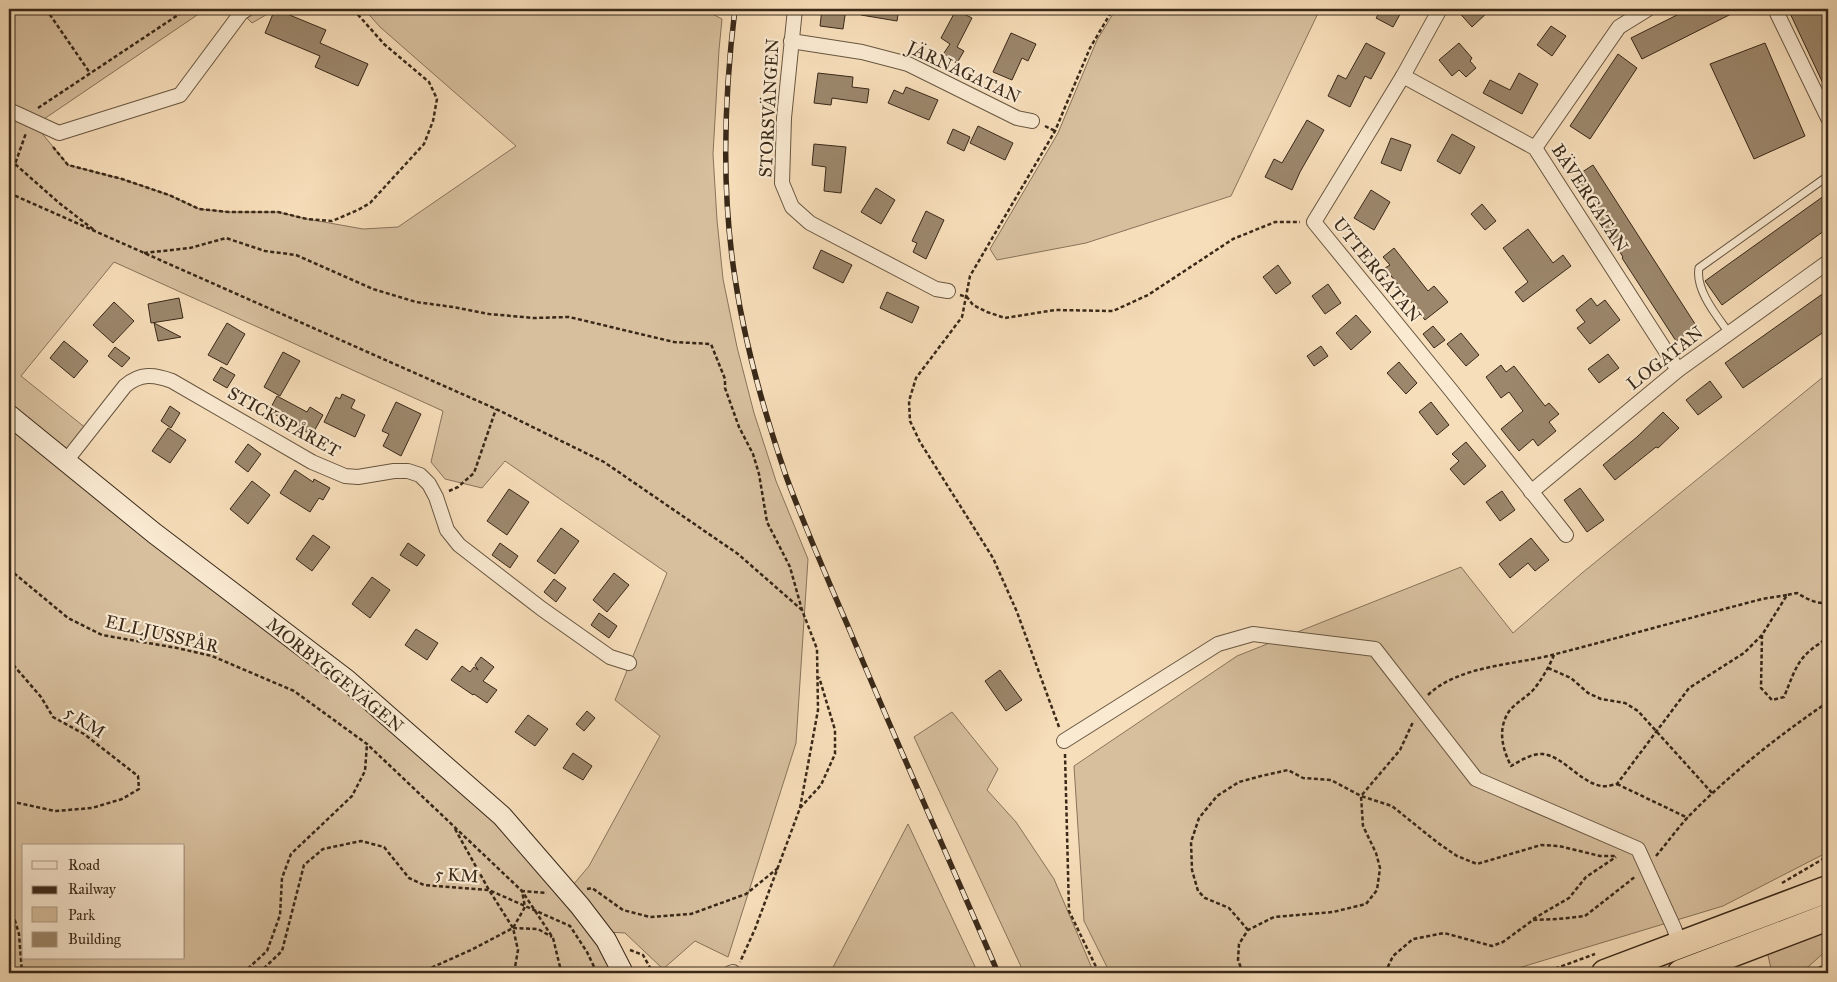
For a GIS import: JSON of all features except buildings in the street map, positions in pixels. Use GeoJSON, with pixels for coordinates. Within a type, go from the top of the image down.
{"type":"FeatureCollection","features":[{"type":"Feature","properties":{"kind":"highway"},"geometry":{"type":"LineString","coordinates":[[1605,973],[1828,889]]}},
{"type":"Feature","properties":{"kind":"highway"},"geometry":{"type":"LineString","coordinates":[[1681,973],[1828,917]]}},
{"type":"Feature","properties":{"kind":"street","name":"STORSVÄNGEN"},"geometry":{"type":"LineString","coordinates":[[795,9],[784,118],[782,183],[792,207],[810,223],[936,289],[948,291]]}},
{"type":"Feature","properties":{"kind":"street","name":"UTTERGATAN"},"geometry":{"type":"LineString","coordinates":[[1440,9],[1314,222],[1566,534]]}},
{"type":"Feature","properties":{"kind":"street"},"geometry":{"type":"LineString","coordinates":[[1535,148],[1619,27],[1648,9]]}},
{"type":"Feature","properties":{"kind":"street"},"geometry":{"type":"LineString","coordinates":[[1775,9],[1828,118]]}},
{"type":"Feature","properties":{"kind":"street"},"geometry":{"type":"LineString","coordinates":[[9,110],[32,116],[60,133],[180,95],[241,10]]}},
{"type":"Feature","properties":{"kind":"street","name":"JÄRNAGATAN"},"geometry":{"type":"LineString","coordinates":[[791,41],[862,52],[908,64],[1017,118],[1032,121]]}},
{"type":"Feature","properties":{"kind":"street","name":"BÄVERGATAN"},"geometry":{"type":"LineString","coordinates":[[1402,76],[1535,148],[1678,370]]}},
{"type":"Feature","properties":{"kind":"street","name":"LOGATAN"},"geometry":{"type":"LineString","coordinates":[[1531,492],[1678,370],[1828,262]]}},
{"type":"Feature","properties":{"kind":"street","name":"STICKSPÅRET"},"geometry":{"type":"LineString","coordinates":[[66,461],[125,386],[134,378],[146,375],[160,376],[332,472],[358,477],[394,471],[408,471],[420,475],[429,484],[447,530],[458,545],[542,609],[610,657],[629,663]]}},
{"type":"Feature","properties":{"kind":"street","name":"MORBYGGEVÄGEN"},"geometry":{"type":"LineString","coordinates":[[9,415],[154,533],[347,680],[502,816],[568,892],[606,940],[623,973]]}},
{"type":"Feature","properties":{"kind":"street"},"geometry":{"type":"LineString","coordinates":[[1064,741],[1218,644],[1253,634],[1376,649],[1476,779],[1638,849],[1680,945]]}},
{"type":"Feature","properties":{"kind":"lane"},"geometry":{"type":"LineString","coordinates":[[1729,333],[1708,302],[1701,286],[1698,274],[1699,268],[1828,176]]}},
{"type":"Feature","properties":{"kind":"path"},"geometry":{"type":"LineString","coordinates":[[46,9],[90,73]]}},
{"type":"Feature","properties":{"kind":"path"},"geometry":{"type":"LineString","coordinates":[[9,180],[32,116],[90,73],[187,9]]}},
{"type":"Feature","properties":{"kind":"path"},"geometry":{"type":"LineString","coordinates":[[50,143],[68,166],[122,179],[169,195],[199,208],[229,212],[278,212],[307,219],[332,221],[358,210],[370,203],[424,144],[433,121],[437,98],[429,82],[384,44],[353,9]]}},
{"type":"Feature","properties":{"kind":"path"},"geometry":{"type":"LineString","coordinates":[[1099,973],[1069,911],[1064,741],[1017,612],[994,558],[932,463],[910,422],[909,401],[916,378],[962,317],[970,276],[1055,131],[1090,48],[1114,9]]}},
{"type":"Feature","properties":{"kind":"path"},"geometry":{"type":"LineString","coordinates":[[9,163],[15,164],[58,202],[98,233]]}},
{"type":"Feature","properties":{"kind":"path"},"geometry":{"type":"LineString","coordinates":[[9,193],[496,409],[604,462],[738,554],[802,610]]}},
{"type":"Feature","properties":{"kind":"path"},"geometry":{"type":"LineString","coordinates":[[948,291],[967,296],[973,305],[1005,318],[1055,310],[1113,311],[1148,295],[1233,239],[1254,229],[1275,222],[1314,222]]}},
{"type":"Feature","properties":{"kind":"path"},"geometry":{"type":"LineString","coordinates":[[144,253],[190,248],[226,238],[265,251],[296,255],[374,289],[416,302],[489,314],[534,318],[569,317],[674,342],[711,344],[725,379],[725,388],[739,426],[753,454],[759,474],[767,522],[790,567],[802,610],[817,649],[818,673],[818,710],[800,808],[748,944],[742,958],[732,972]]}},
{"type":"Feature","properties":{"kind":"path"},"geometry":{"type":"LineString","coordinates":[[436,498],[458,487],[474,473],[496,409]]}},
{"type":"Feature","properties":{"kind":"path","name":"ELLJUSSPÅR"},"geometry":{"type":"LineString","coordinates":[[9,569],[68,618],[102,635],[212,656],[240,667],[294,691],[367,744],[522,890],[553,938],[561,971],[559,973]]}},
{"type":"Feature","properties":{"kind":"path"},"geometry":{"type":"LineString","coordinates":[[1243,973],[1238,960],[1239,944],[1248,930],[1274,917],[1333,912],[1366,904],[1377,890],[1380,868],[1376,853],[1363,826],[1361,796],[1400,750],[1420,706],[1429,694],[1451,679],[1485,669],[1554,655],[1762,599],[1797,593],[1808,600],[1820,604],[1828,603]]}},
{"type":"Feature","properties":{"kind":"path"},"geometry":{"type":"LineString","coordinates":[[1617,784],[1689,688],[1744,653],[1762,635],[1787,595]]}},
{"type":"Feature","properties":{"kind":"path"},"geometry":{"type":"LineString","coordinates":[[1762,635],[1761,688],[1772,700],[1784,697],[1799,662],[1810,649],[1828,638]]}},
{"type":"Feature","properties":{"kind":"path"},"geometry":{"type":"LineString","coordinates":[[1554,655],[1548,668],[1533,690],[1510,711],[1502,728],[1503,749],[1511,766],[1530,756],[1543,754],[1557,760],[1580,776],[1602,786],[1617,784],[1688,818]]}},
{"type":"Feature","properties":{"kind":"path","name":"5 KM"},"geometry":{"type":"LineString","coordinates":[[9,660],[41,697],[53,717],[84,734],[138,776],[139,789],[122,799],[92,808],[54,811],[9,801]]}},
{"type":"Feature","properties":{"kind":"path"},"geometry":{"type":"LineString","coordinates":[[1548,668],[1571,678],[1588,693],[1601,700],[1625,703],[1638,711],[1713,794]]}},
{"type":"Feature","properties":{"kind":"path"},"geometry":{"type":"LineString","coordinates":[[800,808],[821,785],[835,754],[835,730],[818,673]]}},
{"type":"Feature","properties":{"kind":"path"},"geometry":{"type":"LineString","coordinates":[[1533,920],[1586,916],[1646,868],[1688,818],[1742,767],[1828,702]]}},
{"type":"Feature","properties":{"kind":"path"},"geometry":{"type":"LineString","coordinates":[[243,973],[267,951],[280,915],[282,878],[291,854],[352,796],[365,771],[367,744]]}},
{"type":"Feature","properties":{"kind":"path"},"geometry":{"type":"LineString","coordinates":[[1248,930],[1229,908],[1205,898],[1198,891],[1192,870],[1191,842],[1199,818],[1217,796],[1239,782],[1288,770],[1303,778],[1331,780],[1361,796],[1392,806],[1457,856],[1477,864],[1542,846],[1559,846],[1600,856],[1617,856],[1586,877],[1569,898],[1533,920],[1503,942],[1492,946],[1444,933],[1413,939],[1393,956],[1384,973]]}},
{"type":"Feature","properties":{"kind":"path"},"geometry":{"type":"LineString","coordinates":[[453,825],[489,890],[513,928],[518,950],[514,973]]}},
{"type":"Feature","properties":{"kind":"path","name":"5 KM"},"geometry":{"type":"LineString","coordinates":[[259,973],[282,951],[304,865],[323,849],[360,841],[384,847],[409,878],[424,885],[489,890],[570,926],[587,952],[596,973]]}},
{"type":"Feature","properties":{"kind":"path"},"geometry":{"type":"LineString","coordinates":[[513,928],[526,907],[522,890],[545,893],[592,888],[623,910],[650,917],[691,914],[746,894],[778,867]]}},
{"type":"Feature","properties":{"kind":"path"},"geometry":{"type":"LineString","coordinates":[[9,901],[19,934],[22,973]]}},
{"type":"Feature","properties":{"kind":"path"},"geometry":{"type":"LineString","coordinates":[[413,973],[424,971],[471,950],[513,928],[538,929],[553,938]]}},
{"type":"Feature","properties":{"kind":"path"},"geometry":{"type":"LineString","coordinates":[[1814,973],[1828,961]]}},
{"type":"Feature","properties":{"kind":"green space"},"geometry":{"type":"Polygon","coordinates":[[[9,9],[206,9],[44,119],[9,104],[9,9]]]}},
{"type":"Feature","properties":{"kind":"green space"},"geometry":{"type":"Polygon","coordinates":[[[238,9],[276,9],[252,23],[238,9]]]}},
{"type":"Feature","properties":{"kind":"green space"},"geometry":{"type":"Polygon","coordinates":[[[364,9],[719,9],[719,12],[705,10],[722,19],[713,154],[723,279],[737,347],[754,413],[776,481],[808,559],[796,743],[728,957],[695,941],[663,969],[625,933],[605,932],[614,973],[9,973],[9,110],[31,120],[68,165],[122,179],[169,195],[199,209],[229,212],[278,212],[363,229],[398,227],[516,146],[380,27],[364,9]],[[114,262],[21,376],[87,429],[66,461],[347,680],[568,891],[589,866],[660,736],[615,700],[667,573],[505,461],[482,488],[445,479],[431,462],[443,411],[114,262]]]}},
{"type":"Feature","properties":{"kind":"green space"},"geometry":{"type":"Polygon","coordinates":[[[1116,9],[1320,9],[1231,196],[1086,243],[997,260],[990,249],[1058,133],[1097,40],[1116,9]]]}},
{"type":"Feature","properties":{"kind":"green space"},"geometry":{"type":"Polygon","coordinates":[[[1828,373],[1828,852],[1723,906],[1502,973],[1110,973],[1084,921],[1074,766],[1237,656],[1461,567],[1513,633],[1582,573],[1828,373]]]}},
{"type":"Feature","properties":{"kind":"green space"},"geometry":{"type":"Polygon","coordinates":[[[952,712],[998,769],[987,790],[1016,822],[1054,879],[1094,973],[1024,973],[914,737],[952,712]]]}},
{"type":"Feature","properties":{"kind":"green space"},"geometry":{"type":"Polygon","coordinates":[[[908,824],[978,973],[830,973],[908,824]]]}},
{"type":"Feature","properties":{"kind":"green space"},"geometry":{"type":"Polygon","coordinates":[[[1828,926],[1828,949],[1808,967],[1786,973],[1772,973],[1767,951],[1828,926]]]}},
{"type":"Feature","properties":{"kind":"railway"},"geometry":{"type":"LineString","coordinates":[[735,9],[726,110],[726,177],[735,278],[756,378],[786,476],[809,534],[886,717],[998,973]]}}]}
